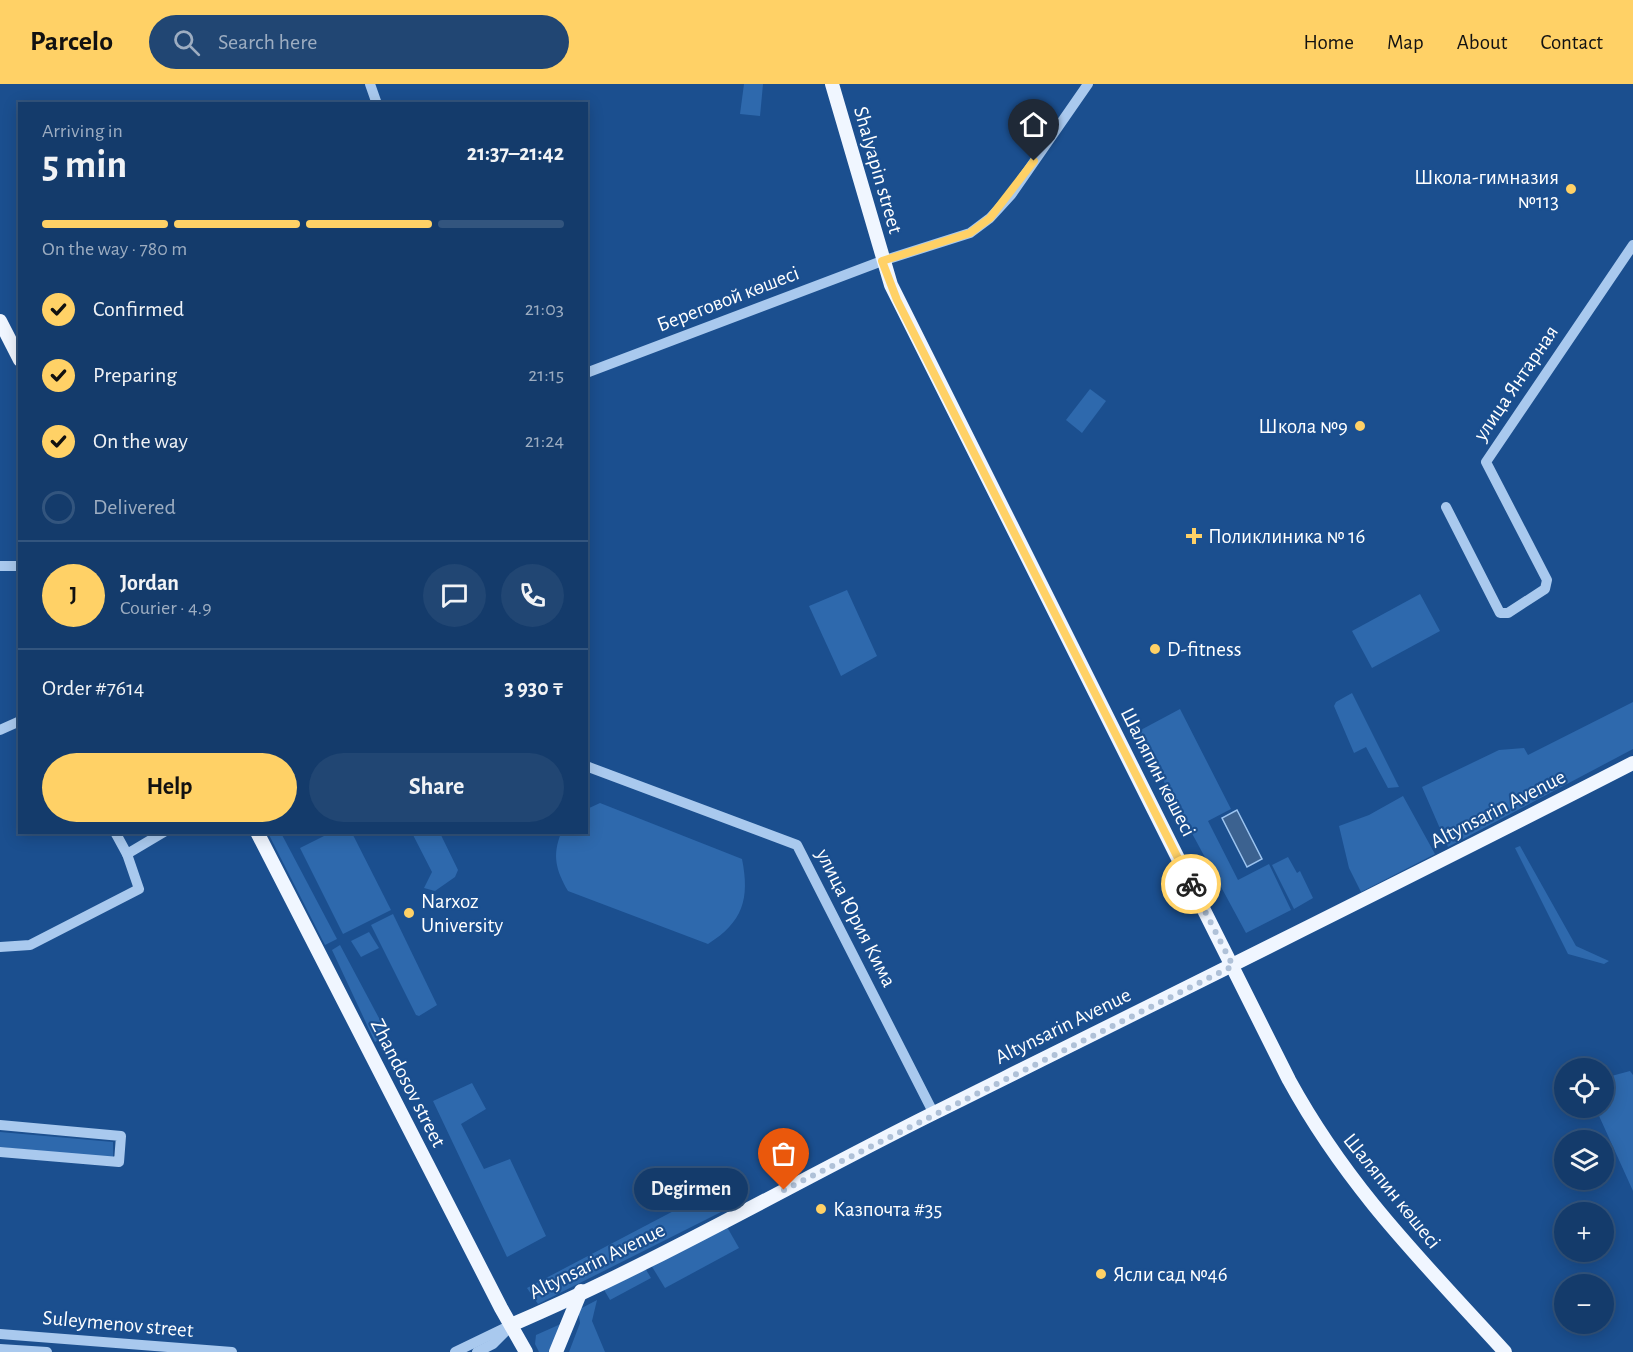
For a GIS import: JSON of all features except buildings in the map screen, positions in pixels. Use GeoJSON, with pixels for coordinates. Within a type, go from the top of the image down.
{"type":"FeatureCollection","features":[{"type":"Feature","properties":{"kind":"main road","name":"Shalyapin street"},"geometry":{"type":"LineString","coordinates":[[832,84],[882,261],[897,300],[1233,966]]}},
{"type":"Feature","properties":{"kind":"main road"},"geometry":{"type":"LineString","coordinates":[[0,321],[18,356]]}},
{"type":"Feature","properties":{"kind":"main road","name":"Altynsarin Avenue"},"geometry":{"type":"LineString","coordinates":[[511,1325],[646,1262],[934,1114],[1233,966],[1633,763]]}},
{"type":"Feature","properties":{"kind":"main road","name":"Zhandosov street"},"geometry":{"type":"LineString","coordinates":[[258,834],[526,1352]]}},
{"type":"Feature","properties":{"kind":"main road","name":"Шаляпин көшесі"},"geometry":{"type":"LineString","coordinates":[[1233,966],[1288,1080],[1336,1158],[1391,1228],[1505,1352]]}},
{"type":"Feature","properties":{"kind":"main road"},"geometry":{"type":"LineString","coordinates":[[556,1352],[581,1291]]}},
{"type":"Feature","properties":{"kind":"street"},"geometry":{"type":"LineString","coordinates":[[370,84],[376,102]]}},
{"type":"Feature","properties":{"kind":"street","name":"Береговой көшесі"},"geometry":{"type":"LineString","coordinates":[[588,372],[882,261],[959,238],[990,218],[1011,195],[1088,84]]}},
{"type":"Feature","properties":{"kind":"street","name":"улица Янтарная"},"geometry":{"type":"LineString","coordinates":[[1446,507],[1500,613],[1508,613],[1545,588],[1547,580],[1486,462],[1633,245]]}},
{"type":"Feature","properties":{"kind":"street"},"geometry":{"type":"LineString","coordinates":[[0,566],[18,566]]}},
{"type":"Feature","properties":{"kind":"street"},"geometry":{"type":"LineString","coordinates":[[0,730],[18,722]]}},
{"type":"Feature","properties":{"kind":"street","name":"улица Юрия Кима"},"geometry":{"type":"LineString","coordinates":[[588,767],[797,845],[934,1114]]}},
{"type":"Feature","properties":{"kind":"street"},"geometry":{"type":"LineString","coordinates":[[0,947],[30,945],[139,889],[127,854],[116,834]]}},
{"type":"Feature","properties":{"kind":"street"},"geometry":{"type":"LineString","coordinates":[[127,854],[152,835]]}},
{"type":"Feature","properties":{"kind":"street"},"geometry":{"type":"LineString","coordinates":[[0,1125],[121,1136],[119,1162],[0,1152]]}},
{"type":"Feature","properties":{"kind":"street"},"geometry":{"type":"LineString","coordinates":[[455,1352],[511,1325]]}},
{"type":"Feature","properties":{"kind":"street"},"geometry":{"type":"LineString","coordinates":[[477,1352],[493,1344],[511,1325]]}},
{"type":"Feature","properties":{"kind":"street","name":"Suleymenov street"},"geometry":{"type":"LineString","coordinates":[[0,1334],[119,1348],[232,1352]]}},
{"type":"Feature","properties":{"kind":"street","name":"Suleymenov street"},"geometry":{"type":"LineString","coordinates":[[0,1349],[47,1352]]}},
{"type":"Feature","properties":{"kind":"shaded area"},"geometry":{"type":"Polygon","coordinates":[[[744,84],[763,84],[760,116],[740,114],[744,84]]]}},
{"type":"Feature","properties":{"kind":"shaded area"},"geometry":{"type":"Polygon","coordinates":[[[1090,389],[1106,401],[1082,433],[1066,420],[1090,389]]]}},
{"type":"Feature","properties":{"kind":"shaded area"},"geometry":{"type":"Polygon","coordinates":[[[847,590],[877,656],[841,676],[809,606],[847,590]]]}},
{"type":"Feature","properties":{"kind":"shaded area"},"geometry":{"type":"Polygon","coordinates":[[[1420,594],[1440,631],[1372,668],[1352,631],[1420,594]]]}},
{"type":"Feature","properties":{"kind":"shaded area"},"geometry":{"type":"Polygon","coordinates":[[[1352,693],[1399,787],[1388,788],[1366,747],[1354,753],[1334,706],[1336,702],[1352,693]]]}},
{"type":"Feature","properties":{"kind":"shaded area"},"geometry":{"type":"Polygon","coordinates":[[[1633,702],[1633,749],[1448,847],[1422,787],[1499,750],[1524,748],[1528,755],[1633,702]]]}},
{"type":"Feature","properties":{"kind":"shaded area"},"geometry":{"type":"Polygon","coordinates":[[[1180,709],[1231,809],[1208,821],[1238,880],[1269,864],[1291,910],[1246,933],[1137,732],[1180,709]]]}},
{"type":"Feature","properties":{"kind":"shaded area"},"geometry":{"type":"Polygon","coordinates":[[[1403,796],[1435,854],[1361,892],[1349,868],[1339,826],[1369,815],[1403,796]]]}},
{"type":"Feature","properties":{"kind":"shaded area"},"geometry":{"type":"Polygon","coordinates":[[[600,803],[742,859],[744,898],[736,918],[729,927],[708,944],[568,891],[557,863],[558,841],[561,834],[588,834],[588,809],[600,803]]]}},
{"type":"Feature","properties":{"kind":"shaded area"},"geometry":{"type":"Polygon","coordinates":[[[1237,810],[1262,859],[1247,867],[1222,818],[1237,810]]]}},
{"type":"Feature","properties":{"kind":"shaded area"},"geometry":{"type":"Polygon","coordinates":[[[269,834],[282,834],[337,939],[325,945],[269,834]]]}},
{"type":"Feature","properties":{"kind":"shaded area"},"geometry":{"type":"Polygon","coordinates":[[[328,834],[353,834],[391,910],[343,934],[300,848],[328,834]]]}},
{"type":"Feature","properties":{"kind":"shaded area"},"geometry":{"type":"Polygon","coordinates":[[[413,834],[440,834],[458,870],[455,877],[435,891],[424,888],[432,872],[413,834]]]}},
{"type":"Feature","properties":{"kind":"shaded area"},"geometry":{"type":"Polygon","coordinates":[[[1520,846],[1576,946],[1609,961],[1604,964],[1568,954],[1515,848],[1520,846]]]}},
{"type":"Feature","properties":{"kind":"shaded area"},"geometry":{"type":"Polygon","coordinates":[[[1288,857],[1297,873],[1300,871],[1313,898],[1294,909],[1272,865],[1288,857]]]}},
{"type":"Feature","properties":{"kind":"shaded area"},"geometry":{"type":"Polygon","coordinates":[[[393,914],[437,1005],[419,1016],[416,1015],[371,925],[393,914]]]}},
{"type":"Feature","properties":{"kind":"shaded area"},"geometry":{"type":"Polygon","coordinates":[[[369,932],[379,948],[361,957],[351,941],[369,932]]]}},
{"type":"Feature","properties":{"kind":"shaded area"},"geometry":{"type":"Polygon","coordinates":[[[340,945],[388,1035],[375,1042],[332,950],[340,945]]]}},
{"type":"Feature","properties":{"kind":"shaded area"},"geometry":{"type":"Polygon","coordinates":[[[1630,1071],[1633,1075],[1633,1191],[1614,1149],[1614,1130],[1605,1130],[1600,1118],[1614,1118],[1614,1075],[1630,1071]]]}},
{"type":"Feature","properties":{"kind":"shaded area"},"geometry":{"type":"Polygon","coordinates":[[[472,1083],[486,1109],[461,1124],[484,1169],[510,1159],[546,1236],[507,1257],[433,1101],[472,1083]]]}},
{"type":"Feature","properties":{"kind":"shaded area"},"geometry":{"type":"Polygon","coordinates":[[[0,1132],[113,1142],[113,1158],[0,1147],[0,1132]]]}},
{"type":"Feature","properties":{"kind":"shaded area"},"geometry":{"type":"Polygon","coordinates":[[[723,1185],[737,1204],[538,1304],[527,1288],[723,1185]]]}},
{"type":"Feature","properties":{"kind":"shaded area"},"geometry":{"type":"Polygon","coordinates":[[[727,1227],[739,1248],[665,1288],[651,1265],[727,1227]]]}},
{"type":"Feature","properties":{"kind":"shaded area"},"geometry":{"type":"Polygon","coordinates":[[[645,1268],[651,1278],[610,1300],[603,1288],[645,1268]]]}},
{"type":"Feature","properties":{"kind":"shaded area"},"geometry":{"type":"Polygon","coordinates":[[[597,1300],[592,1321],[605,1352],[569,1352],[580,1323],[578,1310],[597,1300]]]}},
{"type":"Feature","properties":{"kind":"shaded area"},"geometry":{"type":"Polygon","coordinates":[[[563,1323],[554,1352],[539,1352],[535,1344],[536,1335],[563,1323]]]}},
{"type":"Feature","properties":{"kind":"way so far"},"geometry":{"type":"LineString","coordinates":[[784,1190],[1233,966],[1191,884]]}},
{"type":"Feature","properties":{"kind":"place","name":"Школа-гимназия №113"},"geometry":{"type":"Point","coordinates":[1571,189]}},
{"type":"Feature","properties":{"kind":"place","name":"Школа №9"},"geometry":{"type":"Point","coordinates":[1360,426]}},
{"type":"Feature","properties":{"kind":"place","name":"Поликлиника № 16"},"geometry":{"type":"Point","coordinates":[1194,536]}},
{"type":"Feature","properties":{"kind":"place","name":"D-fitness"},"geometry":{"type":"Point","coordinates":[1155,649]}},
{"type":"Feature","properties":{"kind":"place","name":"Narxoz University"},"geometry":{"type":"Point","coordinates":[409,913]}},
{"type":"Feature","properties":{"kind":"place","name":"Degirmen"},"geometry":{"type":"Point","coordinates":[784,1190]}},
{"type":"Feature","properties":{"kind":"place","name":"Казпочта #35"},"geometry":{"type":"Point","coordinates":[821,1209]}},
{"type":"Feature","properties":{"kind":"place","name":"Ясли сад №46"},"geometry":{"type":"Point","coordinates":[1101,1274]}},
{"type":"Feature","properties":{"kind":"route"},"geometry":{"type":"LineString","coordinates":[[1034,161],[1011,195],[990,218],[970,233],[882,261],[897,300],[1191,884]]}}]}
